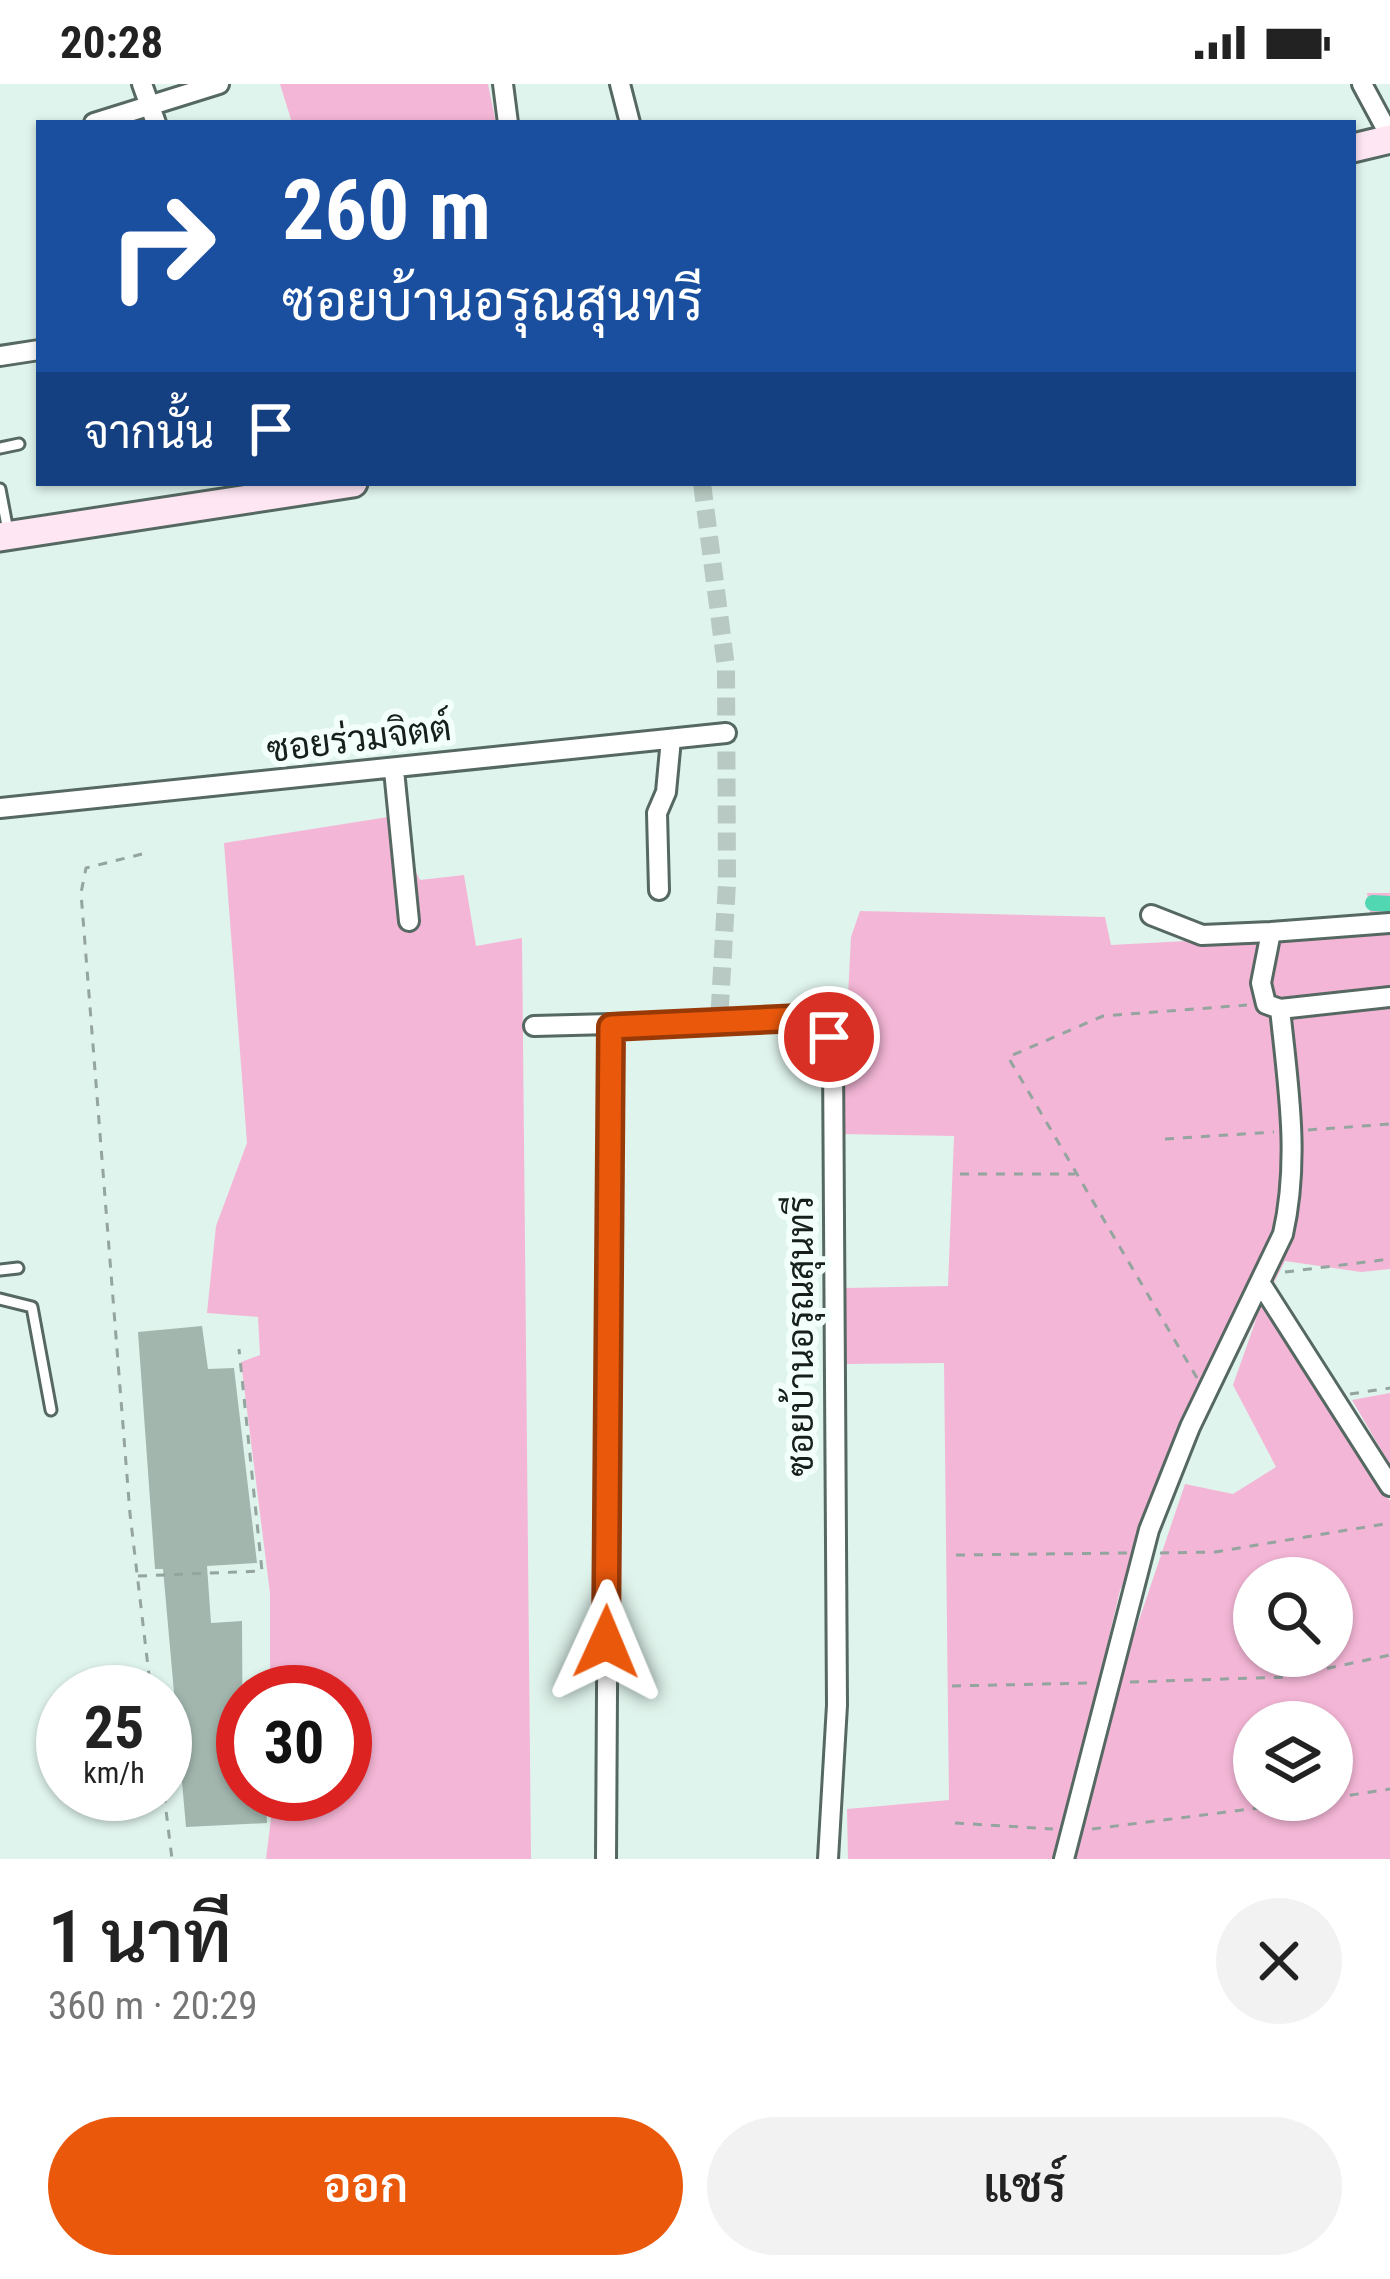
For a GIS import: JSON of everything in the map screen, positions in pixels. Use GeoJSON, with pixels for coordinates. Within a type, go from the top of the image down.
{"type":"FeatureCollection","features":[{"type":"Feature","properties":{"kind":"main road"},"geometry":{"type":"LineString","coordinates":[[1356,147],[1390,137]]}},
{"type":"Feature","properties":{"kind":"main road"},"geometry":{"type":"LineString","coordinates":[[4,536],[332,486]]}},
{"type":"Feature","properties":{"kind":"street"},"geometry":{"type":"LineString","coordinates":[[142,84],[153,114]]}},
{"type":"Feature","properties":{"kind":"street"},"geometry":{"type":"LineString","coordinates":[[114,120],[153,114],[219,84]]}},
{"type":"Feature","properties":{"kind":"street"},"geometry":{"type":"LineString","coordinates":[[503,84],[508,120]]}},
{"type":"Feature","properties":{"kind":"street"},"geometry":{"type":"LineString","coordinates":[[620,84],[629,120]]}},
{"type":"Feature","properties":{"kind":"street"},"geometry":{"type":"LineString","coordinates":[[1362,84],[1390,137]]}},
{"type":"Feature","properties":{"kind":"street"},"geometry":{"type":"LineString","coordinates":[[0,356],[36,350]]}},
{"type":"Feature","properties":{"kind":"street","name":"ซอยร่วมจิตต์"},"geometry":{"type":"LineString","coordinates":[[0,808],[726,733]]}},
{"type":"Feature","properties":{"kind":"street"},"geometry":{"type":"LineString","coordinates":[[658,890],[657,813],[666,793],[671,739]]}},
{"type":"Feature","properties":{"kind":"street"},"geometry":{"type":"LineString","coordinates":[[394,770],[409,920]]}},
{"type":"Feature","properties":{"kind":"street"},"geometry":{"type":"LineString","coordinates":[[1151,916],[1202,935],[1390,923]]}},
{"type":"Feature","properties":{"kind":"street"},"geometry":{"type":"LineString","coordinates":[[1064,1859],[1142,1553],[1206,1393],[1283,1234],[1293,1163],[1273,1007],[1261,983],[1271,932]]}},
{"type":"Feature","properties":{"kind":"street"},"geometry":{"type":"LineString","coordinates":[[1273,1007],[1390,997]]}},
{"type":"Feature","properties":{"kind":"street","name":"ซอยบ้านอรุณสุนทรี"},"geometry":{"type":"LineString","coordinates":[[535,1026],[801,1018],[829,1037],[833,1056],[837,1706],[828,1859]]}},
{"type":"Feature","properties":{"kind":"street"},"geometry":{"type":"LineString","coordinates":[[606,1859],[611,1027]]}},
{"type":"Feature","properties":{"kind":"street"},"geometry":{"type":"LineString","coordinates":[[1264,1279],[1390,1486]]}},
{"type":"Feature","properties":{"kind":"lane"},"geometry":{"type":"LineString","coordinates":[[0,448],[19,444]]}},
{"type":"Feature","properties":{"kind":"lane"},"geometry":{"type":"LineString","coordinates":[[0,489],[4,536]]}},
{"type":"Feature","properties":{"kind":"lane"},"geometry":{"type":"LineString","coordinates":[[0,1270],[18,1268]]}},
{"type":"Feature","properties":{"kind":"lane"},"geometry":{"type":"LineString","coordinates":[[0,1299],[32,1307],[51,1410]]}},
{"type":"Feature","properties":{"kind":"path"},"geometry":{"type":"LineString","coordinates":[[142,854],[86,868],[81,892],[137,1576],[149,1665]]}},
{"type":"Feature","properties":{"kind":"path"},"geometry":{"type":"LineString","coordinates":[[1206,1393],[1008,1057],[1102,1016],[1273,1007]]}},
{"type":"Feature","properties":{"kind":"path"},"geometry":{"type":"LineString","coordinates":[[960,1174],[1077,1174]]}},
{"type":"Feature","properties":{"kind":"path"},"geometry":{"type":"LineString","coordinates":[[1264,1279],[1390,1259]]}},
{"type":"Feature","properties":{"kind":"path"},"geometry":{"type":"LineString","coordinates":[[137,1576],[262,1571],[239,1349]]}},
{"type":"Feature","properties":{"kind":"path"},"geometry":{"type":"LineString","coordinates":[[1334,1397],[1390,1388]]}},
{"type":"Feature","properties":{"kind":"path"},"geometry":{"type":"LineString","coordinates":[[956,1555],[1215,1552],[1390,1522]]}},
{"type":"Feature","properties":{"kind":"path"},"geometry":{"type":"LineString","coordinates":[[952,1686],[1287,1677],[1390,1655]]}},
{"type":"Feature","properties":{"kind":"path"},"geometry":{"type":"LineString","coordinates":[[1353,1795],[1390,1789]]}},
{"type":"Feature","properties":{"kind":"path"},"geometry":{"type":"LineString","coordinates":[[956,1823],[1070,1831],[1233,1814]]}},
{"type":"Feature","properties":{"kind":"path"},"geometry":{"type":"LineString","coordinates":[[167,1821],[172,1859]]}},
{"type":"Feature","properties":{"kind":"shaded area"},"geometry":{"type":"Polygon","coordinates":[[[280,84],[488,84],[495,120],[291,120],[280,84]]]}},
{"type":"Feature","properties":{"kind":"shaded area"},"geometry":{"type":"Polygon","coordinates":[[[388,817],[420,880],[464,875],[476,946],[522,938],[531,1859],[266,1859],[271,1821],[372,1821],[372,1665],[270,1665],[270,1593],[241,1362],[260,1355],[258,1317],[207,1313],[216,1226],[247,1143],[224,843],[388,817]]]}},
{"type":"Feature","properties":{"kind":"shaded area"},"geometry":{"type":"Polygon","coordinates":[[[1367,893],[1390,893],[1390,1269],[1361,1272],[1285,1261],[1263,1304],[1390,1501],[1390,1859],[1073,1859],[1107,1715],[1185,1484],[1233,1494],[1276,1467],[1233,1385],[1257,1317],[1120,1590],[1057,1859],[848,1859],[847,1809],[949,1800],[944,1363],[846,1364],[845,1288],[948,1286],[954,1136],[841,1134],[851,937],[860,911],[1105,917],[1111,945],[1373,931],[1367,893]]]}},
{"type":"Feature","properties":{"kind":"shaded area"},"geometry":{"type":"Polygon","coordinates":[[[1390,1393],[1390,1465],[1352,1400],[1390,1393]]]}},
{"type":"Feature","properties":{"kind":"building"},"geometry":{"type":"Polygon","coordinates":[[[202,1326],[208,1369],[234,1368],[257,1563],[207,1566],[211,1623],[242,1621],[242,1665],[216,1665],[216,1821],[267,1823],[186,1827],[185,1821],[192,1821],[192,1665],[172,1665],[163,1569],[155,1569],[138,1332],[202,1326]]]}},
{"type":"Feature","properties":{"kind":"waterway"},"geometry":{"type":"LineString","coordinates":[[1373,903],[1390,904]]}},
{"type":"Feature","properties":{"kind":"tunnel"},"geometry":{"type":"LineString","coordinates":[[702,486],[726,667],[727,883],[719,1022]]}},
{"type":"Feature","properties":{"kind":"route"},"geometry":{"type":"LineString","coordinates":[[606,1642],[611,1027],[801,1018],[829,1037]]}}]}
